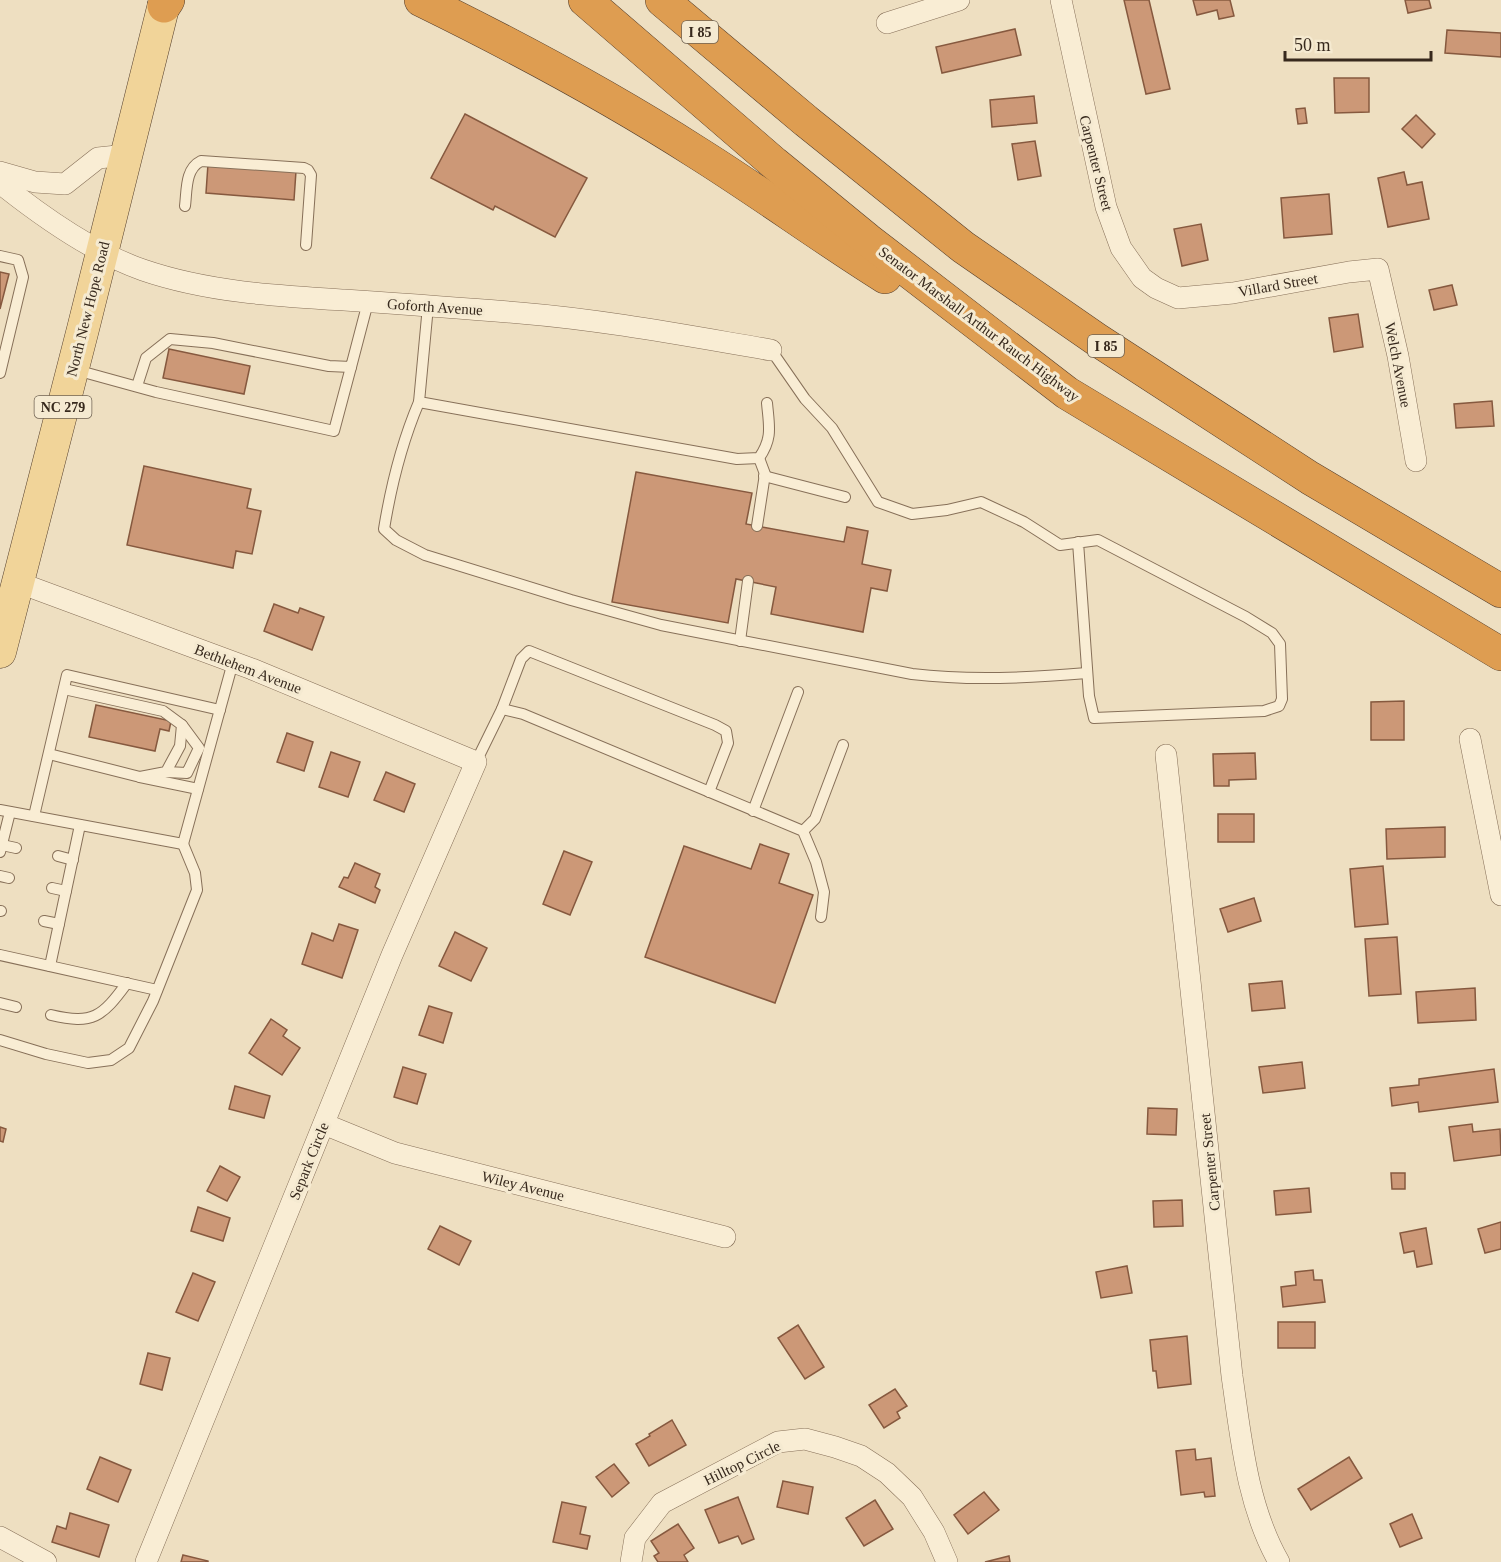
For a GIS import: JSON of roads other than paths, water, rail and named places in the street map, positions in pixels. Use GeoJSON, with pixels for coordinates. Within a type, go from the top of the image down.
{"type":"FeatureCollection","features":[{"type":"Feature","properties":{"kind":"highway"},"geometry":{"type":"LineString","coordinates":[[421,0],[558,69],[640,117],[697,152],[839,248],[1067,393]]}},
{"type":"Feature","properties":{"kind":"highway","name":"Senator Marshall Arthur Rauch Highway"},"geometry":{"type":"LineString","coordinates":[[585,0],[867,240],[1067,393],[1501,654]]}},
{"type":"Feature","properties":{"kind":"highway","name":"I 85"},"geometry":{"type":"LineString","coordinates":[[662,0],[963,247],[1096,339],[1310,478],[1501,591]]}},
{"type":"Feature","properties":{"kind":"highway"},"geometry":{"type":"LineString","coordinates":[[692,0],[720,30],[738,64]]}},
{"type":"Feature","properties":{"kind":"main road","name":"North New Hope Road"},"geometry":{"type":"LineString","coordinates":[[0,652],[13,579],[73,369],[166,2]]}},
{"type":"Feature","properties":{"kind":"street"},"geometry":{"type":"LineString","coordinates":[[887,23],[959,0]]}},
{"type":"Feature","properties":{"kind":"street","name":"Carpenter Street"},"geometry":{"type":"LineString","coordinates":[[1061,0],[1103,196],[1121,248],[1142,278],[1156,288],[1178,298]]}},
{"type":"Feature","properties":{"kind":"street"},"geometry":{"type":"LineString","coordinates":[[0,172],[35,182],[65,184],[98,158],[128,155]]}},
{"type":"Feature","properties":{"kind":"street","name":"Goforth Avenue"},"geometry":{"type":"LineString","coordinates":[[0,183],[21,200],[102,252],[176,280],[279,296],[428,306],[613,323],[771,350]]}},
{"type":"Feature","properties":{"kind":"street","name":"Villard Street"},"geometry":{"type":"LineString","coordinates":[[1178,298],[1233,293],[1378,269]]}},
{"type":"Feature","properties":{"kind":"street","name":"Welch Avenue"},"geometry":{"type":"LineString","coordinates":[[1378,269],[1398,356],[1416,461]]}},
{"type":"Feature","properties":{"kind":"street","name":"Bethlehem Avenue"},"geometry":{"type":"LineString","coordinates":[[13,579],[233,662],[476,762]]}},
{"type":"Feature","properties":{"kind":"street"},"geometry":{"type":"LineString","coordinates":[[1470,739],[1501,895]]}},
{"type":"Feature","properties":{"kind":"street","name":"Carpenter Street"},"geometry":{"type":"LineString","coordinates":[[1166,755],[1232,1376],[1246,1471],[1271,1547],[1280,1562]]}},
{"type":"Feature","properties":{"kind":"street","name":"Separk Circle"},"geometry":{"type":"LineString","coordinates":[[146,1562],[392,955],[476,762]]}},
{"type":"Feature","properties":{"kind":"street","name":"Wiley Avenue"},"geometry":{"type":"LineString","coordinates":[[324,1124],[395,1153],[725,1237]]}},
{"type":"Feature","properties":{"kind":"street","name":"Hilltop Circle"},"geometry":{"type":"LineString","coordinates":[[631,1562],[635,1538],[662,1503],[778,1442],[805,1439],[861,1456],[887,1473],[912,1497],[934,1532],[947,1562]]}},
{"type":"Feature","properties":{"kind":"street"},"geometry":{"type":"LineString","coordinates":[[0,1537],[46,1562]]}},
{"type":"Feature","properties":{"kind":"lane"},"geometry":{"type":"LineString","coordinates":[[185,206],[190,172],[193,165],[201,161],[304,168],[311,176],[306,245]]}},
{"type":"Feature","properties":{"kind":"lane"},"geometry":{"type":"LineString","coordinates":[[0,256],[18,260],[23,277],[0,373]]}},
{"type":"Feature","properties":{"kind":"lane"},"geometry":{"type":"LineString","coordinates":[[73,369],[156,392],[334,431],[368,302]]}},
{"type":"Feature","properties":{"kind":"lane"},"geometry":{"type":"LineString","coordinates":[[428,306],[419,402],[410,424],[387,507],[384,529],[396,540],[425,555],[505,582],[661,625],[740,641],[912,674],[954,679],[1014,679],[1087,673]]}},
{"type":"Feature","properties":{"kind":"lane"},"geometry":{"type":"LineString","coordinates":[[136,386],[146,358],[170,339],[213,344],[329,366],[351,367]]}},
{"type":"Feature","properties":{"kind":"lane"},"geometry":{"type":"LineString","coordinates":[[771,350],[805,399],[832,428],[878,502],[912,514],[947,510],[981,502],[1024,522],[1060,545],[1078,542],[1098,540],[1246,617],[1272,633],[1280,644],[1282,699],[1279,706],[1264,711],[1094,718],[1089,696],[1078,542]]}},
{"type":"Feature","properties":{"kind":"lane"},"geometry":{"type":"LineString","coordinates":[[419,402],[737,459],[759,458]]}},
{"type":"Feature","properties":{"kind":"lane"},"geometry":{"type":"LineString","coordinates":[[758,526],[764,476],[759,458],[770,437],[767,402]]}},
{"type":"Feature","properties":{"kind":"lane"},"geometry":{"type":"LineString","coordinates":[[764,476],[845,497]]}},
{"type":"Feature","properties":{"kind":"lane"},"geometry":{"type":"LineString","coordinates":[[740,641],[748,581]]}},
{"type":"Feature","properties":{"kind":"lane"},"geometry":{"type":"LineString","coordinates":[[476,762],[502,709],[521,659],[529,651],[726,731],[728,742],[709,792]]}},
{"type":"Feature","properties":{"kind":"lane"},"geometry":{"type":"LineString","coordinates":[[0,1040],[46,1054],[88,1063],[111,1060],[129,1048],[157,990],[197,890],[195,873],[183,844],[233,662]]}},
{"type":"Feature","properties":{"kind":"lane"},"geometry":{"type":"LineString","coordinates":[[34,816],[67,675],[220,710]]}},
{"type":"Feature","properties":{"kind":"lane"},"geometry":{"type":"LineString","coordinates":[[64,689],[163,711],[182,725],[199,748],[187,773],[166,772],[140,777]]}},
{"type":"Feature","properties":{"kind":"lane"},"geometry":{"type":"LineString","coordinates":[[753,810],[798,692]]}},
{"type":"Feature","properties":{"kind":"lane"},"geometry":{"type":"LineString","coordinates":[[502,709],[523,714],[803,831],[816,862],[824,892],[821,917]]}},
{"type":"Feature","properties":{"kind":"lane"},"geometry":{"type":"LineString","coordinates":[[166,772],[180,746],[182,725]]}},
{"type":"Feature","properties":{"kind":"lane"},"geometry":{"type":"LineString","coordinates":[[803,831],[815,819],[843,745]]}},
{"type":"Feature","properties":{"kind":"lane"},"geometry":{"type":"LineString","coordinates":[[49,754],[198,789]]}},
{"type":"Feature","properties":{"kind":"lane"},"geometry":{"type":"LineString","coordinates":[[16,848],[1,849],[5,811],[183,844]]}},
{"type":"Feature","properties":{"kind":"lane"},"geometry":{"type":"LineString","coordinates":[[50,966],[80,825]]}},
{"type":"Feature","properties":{"kind":"lane"},"geometry":{"type":"LineString","coordinates":[[58,856],[73,860]]}},
{"type":"Feature","properties":{"kind":"lane"},"geometry":{"type":"LineString","coordinates":[[52,888],[66,891]]}},
{"type":"Feature","properties":{"kind":"lane"},"geometry":{"type":"LineString","coordinates":[[44,921],[59,924]]}},
{"type":"Feature","properties":{"kind":"lane"},"geometry":{"type":"LineString","coordinates":[[0,955],[157,990]]}},
{"type":"Feature","properties":{"kind":"lane"},"geometry":{"type":"LineString","coordinates":[[51,1015],[71,1020],[88,1019],[100,1014],[112,1004],[127,983]]}},
{"type":"Feature","properties":{"kind":"lane"},"geometry":{"type":"LineString","coordinates":[[0,1003],[16,1007]]}}]}
